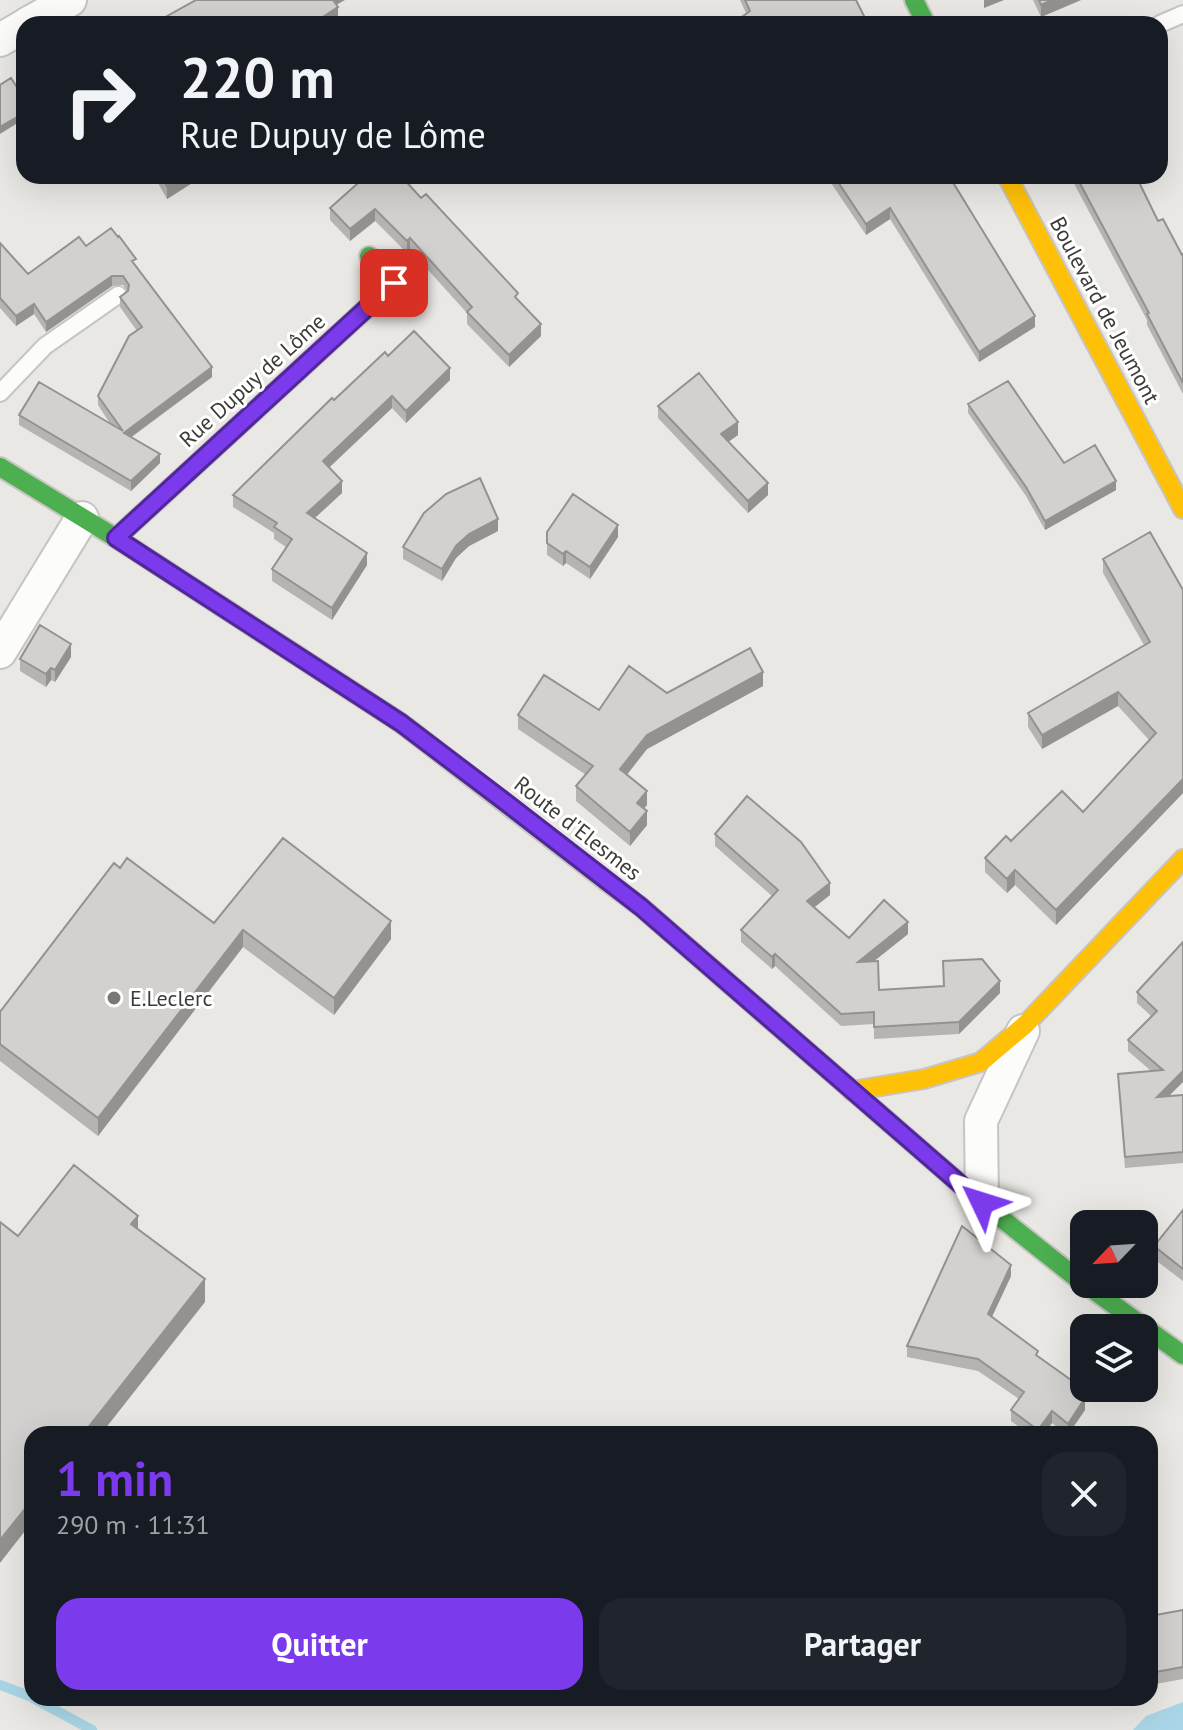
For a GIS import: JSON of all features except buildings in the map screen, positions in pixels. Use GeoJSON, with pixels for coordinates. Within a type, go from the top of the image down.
{"type":"FeatureCollection","features":[{"type":"Feature","properties":{"kind":"street"},"geometry":{"type":"LineString","coordinates":[[42,16],[70,0]]}},
{"type":"Feature","properties":{"kind":"street","name":"Boulevard de Jeumont"},"geometry":{"type":"LineString","coordinates":[[1011,184],[1183,509]]}},
{"type":"Feature","properties":{"kind":"street","name":"Rue Dupuy de Lôme"},"geometry":{"type":"LineString","coordinates":[[116,538],[394,283],[369,256]]}},
{"type":"Feature","properties":{"kind":"street","name":"Route d'Elesmes"},"geometry":{"type":"LineString","coordinates":[[0,467],[116,538],[401,723],[641,907],[982,1203],[1070,1273]]}},
{"type":"Feature","properties":{"kind":"street"},"geometry":{"type":"LineString","coordinates":[[0,652],[82,518]]}},
{"type":"Feature","properties":{"kind":"street"},"geometry":{"type":"LineString","coordinates":[[852,1091],[924,1079],[981,1062],[1026,1024],[1183,859]]}},
{"type":"Feature","properties":{"kind":"street"},"geometry":{"type":"LineString","coordinates":[[982,1203],[981,1121],[1026,1024]]}},
{"type":"Feature","properties":{"kind":"street","name":"Route d'Elesmes"},"geometry":{"type":"LineString","coordinates":[[1104,1298],[1183,1355]]}},
{"type":"Feature","properties":{"kind":"lane"},"geometry":{"type":"LineString","coordinates":[[0,393],[45,346],[118,295]]}},
{"type":"Feature","properties":{"kind":"water"},"geometry":{"type":"Polygon","coordinates":[[[1183,1702],[1183,1730],[1133,1730],[1146,1716],[1183,1702]]]}},
{"type":"Feature","properties":{"kind":"waterway"},"geometry":{"type":"LineString","coordinates":[[0,1685],[24,1694]]}},
{"type":"Feature","properties":{"kind":"waterway"},"geometry":{"type":"LineString","coordinates":[[48,1706],[92,1730]]}},
{"type":"Feature","properties":{"kind":"traffic: fast"},"geometry":{"type":"LineString","coordinates":[[914,0],[922,16]]}},
{"type":"Feature","properties":{"kind":"traffic: fast"},"geometry":{"type":"LineString","coordinates":[[116,538],[394,283],[369,256]]}},
{"type":"Feature","properties":{"kind":"traffic: fast"},"geometry":{"type":"LineString","coordinates":[[0,467],[116,538],[401,723],[606,881]]}},
{"type":"Feature","properties":{"kind":"traffic: fast"},"geometry":{"type":"LineString","coordinates":[[816,1059],[982,1203],[1070,1273]]}},
{"type":"Feature","properties":{"kind":"traffic: fast"},"geometry":{"type":"LineString","coordinates":[[1104,1298],[1183,1355]]}},
{"type":"Feature","properties":{"kind":"traffic: slow"},"geometry":{"type":"LineString","coordinates":[[1011,184],[1183,509]]}},
{"type":"Feature","properties":{"kind":"traffic: slow"},"geometry":{"type":"LineString","coordinates":[[852,1091],[924,1079],[981,1062],[1026,1024],[1183,859]]}},
{"type":"Feature","properties":{"kind":"traffic: jam"},"geometry":{"type":"LineString","coordinates":[[606,881],[641,907],[816,1059]]}},
{"type":"Feature","properties":{"kind":"place","name":"E.Leclerc"},"geometry":{"type":"Point","coordinates":[114,998]}},
{"type":"Feature","properties":{"kind":"route"},"geometry":{"type":"LineString","coordinates":[[394,283],[116,538],[401,723],[500,798],[641,907],[982,1203]]}}]}
